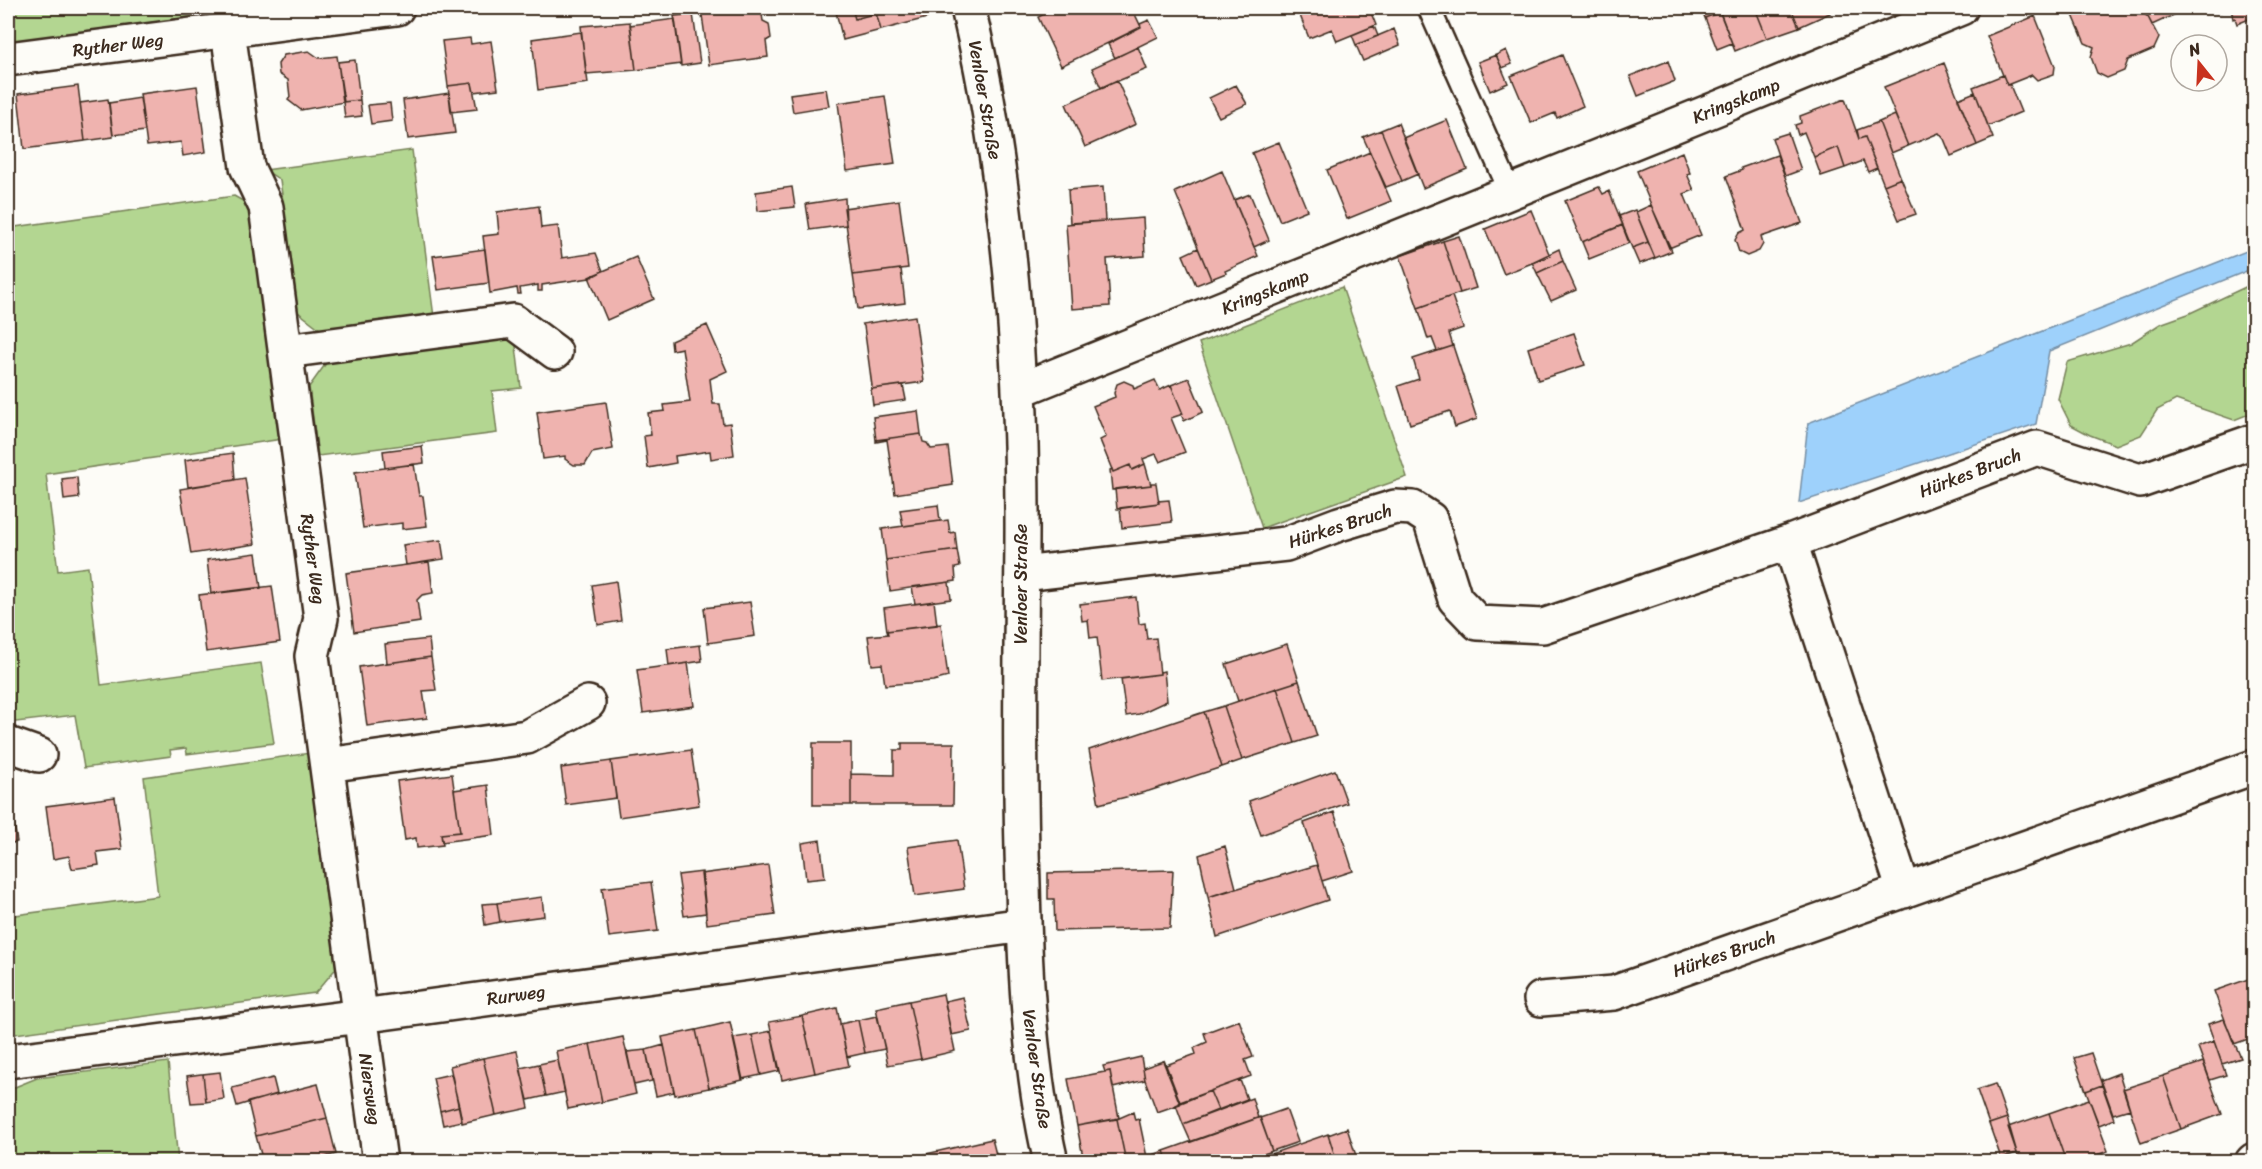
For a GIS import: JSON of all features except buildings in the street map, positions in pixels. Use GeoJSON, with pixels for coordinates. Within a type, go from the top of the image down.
{"type":"FeatureCollection","features":[{"type":"Feature","properties":{"kind":"street","name":"Ryther Weg"},"geometry":{"type":"LineString","coordinates":[[8,59],[397,8]]}},
{"type":"Feature","properties":{"kind":"street","name":"Venloer Straße"},"geometry":{"type":"LineString","coordinates":[[968,8],[999,176],[1010,267],[1020,390],[1022,574],[1020,775],[1024,925],[1032,1044],[1051,1161]]}},
{"type":"Feature","properties":{"kind":"street","name":"Kringskamp"},"geometry":{"type":"LineString","coordinates":[[1020,390],[1961,8]]}},
{"type":"Feature","properties":{"kind":"street","name":"Ryther Weg"},"geometry":{"type":"LineString","coordinates":[[228,31],[247,167],[266,207],[286,351],[321,618],[312,656],[361,1016]]}},
{"type":"Feature","properties":{"kind":"street"},"geometry":{"type":"LineString","coordinates":[[286,351],[513,321],[555,352]]}},
{"type":"Feature","properties":{"kind":"street","name":"Hürkes Bruch"},"geometry":{"type":"LineString","coordinates":[[1022,574],[1286,544],[1339,524],[1395,507],[1413,508],[1430,519],[1455,599],[1478,623],[1543,626],[1790,542],[2037,448],[2140,481],[2254,441]]}},
{"type":"Feature","properties":{"kind":"street"},"geometry":{"type":"LineString","coordinates":[[1790,542],[1904,891]]}},
{"type":"Feature","properties":{"kind":"street"},"geometry":{"type":"LineString","coordinates":[[327,765],[526,737],[588,703]]}},
{"type":"Feature","properties":{"kind":"street"},"geometry":{"type":"LineString","coordinates":[[8,744],[39,755]]}},
{"type":"Feature","properties":{"kind":"street","name":"Hürkes Bruch"},"geometry":{"type":"LineString","coordinates":[[1541,999],[1614,993],[2254,767]]}},
{"type":"Feature","properties":{"kind":"street","name":"Rurweg"},"geometry":{"type":"LineString","coordinates":[[8,1061],[361,1016],[1024,925]]}},
{"type":"Feature","properties":{"kind":"street","name":"Niersweg"},"geometry":{"type":"LineString","coordinates":[[361,1016],[380,1161]]}},
{"type":"Feature","properties":{"kind":"lane"},"geometry":{"type":"LineString","coordinates":[[1429,8],[1510,191]]}},
{"type":"Feature","properties":{"kind":"green space"},"geometry":{"type":"Polygon","coordinates":[[[8,8],[257,8],[8,42],[8,8]]]}},
{"type":"Feature","properties":{"kind":"green space"},"geometry":{"type":"Polygon","coordinates":[[[412,150],[434,317],[324,332],[298,312],[280,180],[265,170],[412,150]]]}},
{"type":"Feature","properties":{"kind":"green space"},"geometry":{"type":"Polygon","coordinates":[[[234,196],[248,204],[282,439],[46,474],[58,571],[88,567],[101,685],[261,663],[274,743],[187,754],[186,748],[170,750],[171,756],[84,768],[75,715],[8,723],[8,228],[234,196]]]}},
{"type":"Feature","properties":{"kind":"green space"},"geometry":{"type":"Polygon","coordinates":[[[2254,283],[2254,412],[2234,420],[2176,400],[2157,410],[2141,435],[2116,445],[2071,425],[2058,399],[2067,362],[2131,343],[2160,324],[2188,314],[2254,283]]]}},
{"type":"Feature","properties":{"kind":"green space"},"geometry":{"type":"Polygon","coordinates":[[[1342,287],[1407,477],[1262,528],[1199,343],[1342,287]]]}},
{"type":"Feature","properties":{"kind":"green space"},"geometry":{"type":"Polygon","coordinates":[[[515,338],[521,388],[492,391],[497,433],[318,456],[309,387],[327,362],[515,338]]]}},
{"type":"Feature","properties":{"kind":"green space"},"geometry":{"type":"Polygon","coordinates":[[[310,753],[339,965],[315,993],[8,1035],[8,916],[158,896],[144,777],[310,753]]]}},
{"type":"Feature","properties":{"kind":"green space"},"geometry":{"type":"Polygon","coordinates":[[[168,1062],[178,1161],[8,1161],[8,1094],[15,1087],[37,1078],[168,1062]]]}},
{"type":"Feature","properties":{"kind":"water"},"geometry":{"type":"Polygon","coordinates":[[[2254,248],[2254,268],[2049,351],[2036,424],[1799,503],[1808,423],[2254,248]]]}}]}
